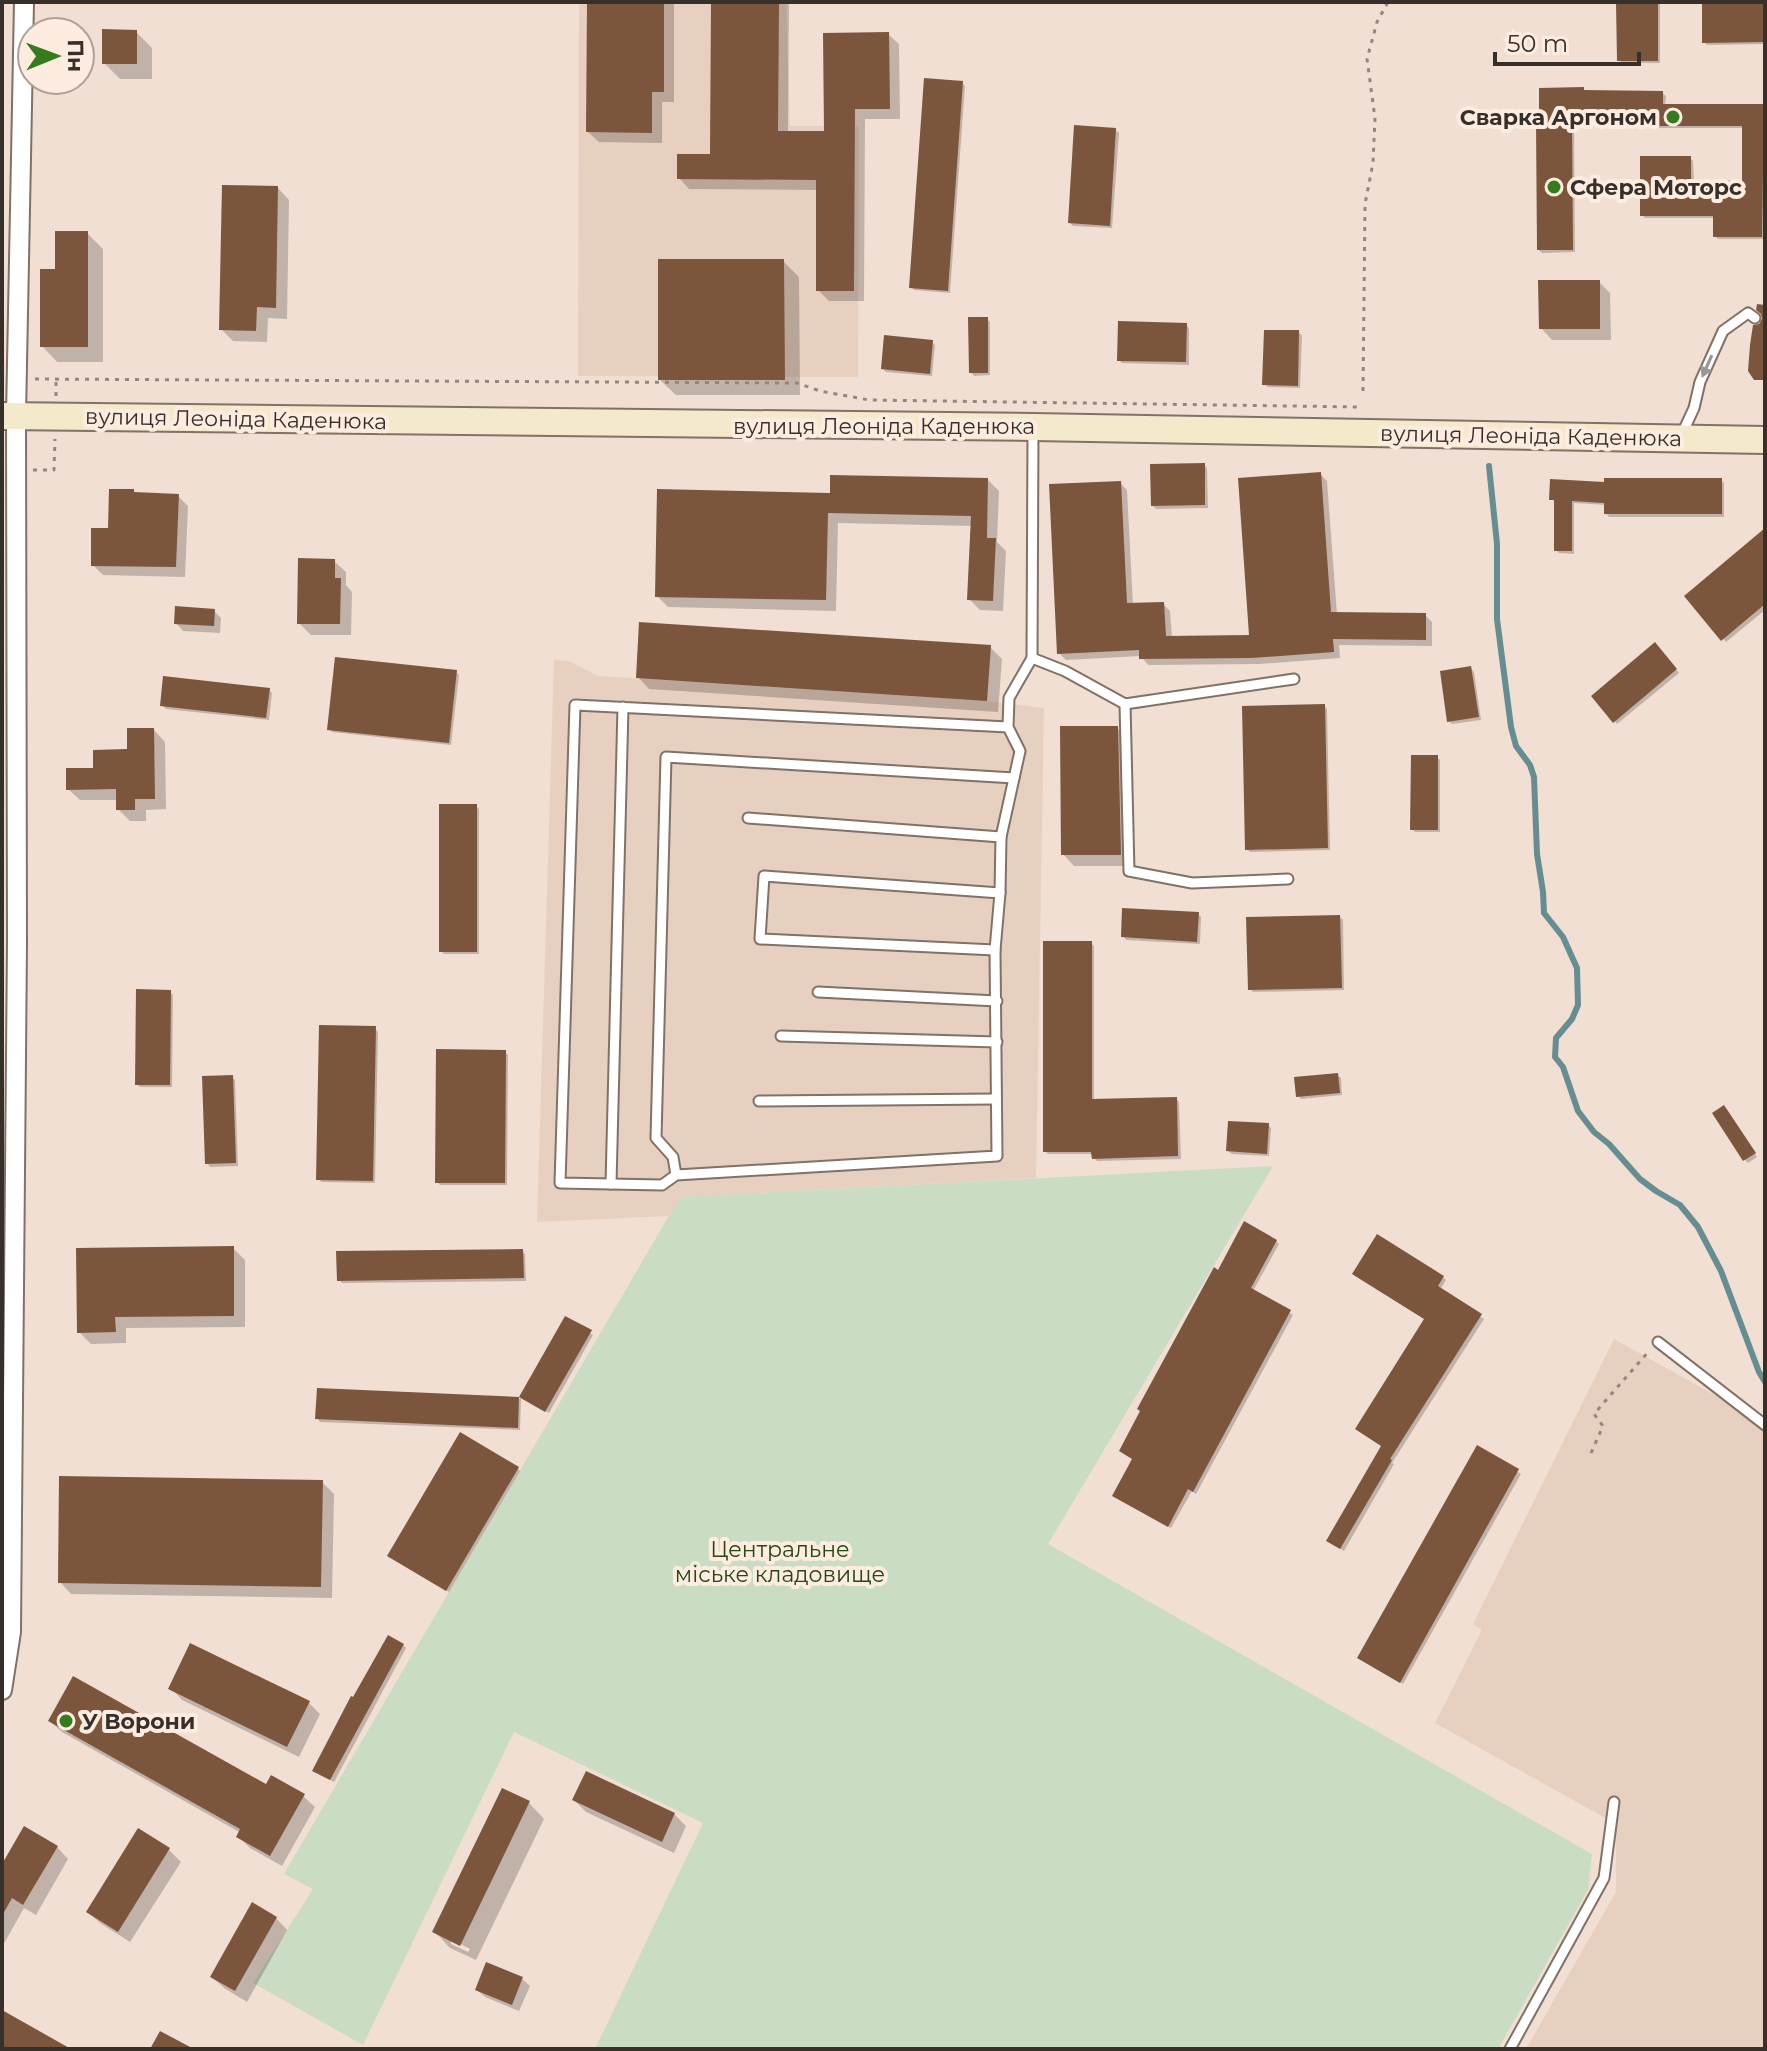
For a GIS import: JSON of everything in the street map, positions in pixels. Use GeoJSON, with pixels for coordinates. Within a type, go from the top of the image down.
{"type":"FeatureCollection","features":[{"type":"Feature","properties":{"kind":"street"},"geometry":{"type":"LineString","coordinates":[[2,1690],[11,1621],[17,942],[16,470],[9,416],[17,379],[24,2]]}},
{"type":"Feature","properties":{"kind":"street","name":"вулиця Леоніда Каденюка"},"geometry":{"type":"LineString","coordinates":[[9,416],[1033,427],[1765,440]]}},
{"type":"Feature","properties":{"kind":"lane"},"geometry":{"type":"LineString","coordinates":[[1680,439],[1694,408],[1700,382],[1723,331],[1748,313],[1755,318]]}},
{"type":"Feature","properties":{"kind":"lane"},"geometry":{"type":"LineString","coordinates":[[1008,727],[575,705],[560,1183],[662,1185],[676,1175],[997,1156],[995,950],[1001,837],[1020,751],[1008,727],[1009,698],[1032,658],[1033,427]]}},
{"type":"Feature","properties":{"kind":"lane"},"geometry":{"type":"LineString","coordinates":[[1032,658],[1065,671],[1125,704],[1294,679]]}},
{"type":"Feature","properties":{"kind":"lane"},"geometry":{"type":"LineString","coordinates":[[1125,704],[1129,871],[1192,883],[1288,879]]}},
{"type":"Feature","properties":{"kind":"lane"},"geometry":{"type":"LineString","coordinates":[[611,1184],[623,707]]}},
{"type":"Feature","properties":{"kind":"lane"},"geometry":{"type":"LineString","coordinates":[[676,1175],[673,1157],[656,1138],[666,757],[1014,778]]}},
{"type":"Feature","properties":{"kind":"lane"},"geometry":{"type":"LineString","coordinates":[[748,818],[1001,837]]}},
{"type":"Feature","properties":{"kind":"lane"},"geometry":{"type":"LineString","coordinates":[[995,950],[760,939],[764,876],[1000,893]]}},
{"type":"Feature","properties":{"kind":"lane"},"geometry":{"type":"LineString","coordinates":[[818,992],[997,1001]]}},
{"type":"Feature","properties":{"kind":"lane"},"geometry":{"type":"LineString","coordinates":[[781,1036],[997,1042]]}},
{"type":"Feature","properties":{"kind":"lane"},"geometry":{"type":"LineString","coordinates":[[759,1101],[996,1099]]}},
{"type":"Feature","properties":{"kind":"lane"},"geometry":{"type":"LineString","coordinates":[[1658,1342],[1765,1425]]}},
{"type":"Feature","properties":{"kind":"lane"},"geometry":{"type":"LineString","coordinates":[[1510,2049],[1604,1878],[1614,1802]]}},
{"type":"Feature","properties":{"kind":"path"},"geometry":{"type":"LineString","coordinates":[[1363,391],[1365,204],[1373,163],[1375,118],[1367,59],[1377,22],[1388,2]]}},
{"type":"Feature","properties":{"kind":"path"},"geometry":{"type":"LineString","coordinates":[[17,379],[797,383],[820,391],[869,400],[1361,407]]}},
{"type":"Feature","properties":{"kind":"path"},"geometry":{"type":"LineString","coordinates":[[16,470],[54,470],[56,380]]}},
{"type":"Feature","properties":{"kind":"path"},"geometry":{"type":"LineString","coordinates":[[1591,1453],[1603,1426],[1594,1414],[1658,1342]]}},
{"type":"Feature","properties":{"kind":"shaded area"},"geometry":{"type":"Polygon","coordinates":[[[579,2],[786,2],[790,126],[859,126],[858,377],[578,376],[579,2]]]}},
{"type":"Feature","properties":{"kind":"shaded area"},"geometry":{"type":"Polygon","coordinates":[[[554,660],[569,661],[598,676],[987,701],[1044,708],[1036,1178],[681,1197],[669,1216],[537,1222],[554,660]]]}},
{"type":"Feature","properties":{"kind":"shaded area"},"geometry":{"type":"Polygon","coordinates":[[[1614,1339],[1765,1423],[1765,2049],[1526,2049],[1616,1892],[1616,1824],[1435,1723],[1482,1630],[1473,1624],[1614,1339]]]}},
{"type":"Feature","properties":{"kind":"green space","name":"Центральне міське кладовище"},"geometry":{"type":"Polygon","coordinates":[[[1273,1166],[1048,1544],[1592,1854],[1588,1890],[1498,2049],[595,2049],[703,1823],[514,1732],[363,2045],[253,1983],[313,1889],[284,1874],[680,1197],[1273,1166]]]}},
{"type":"Feature","properties":{"kind":"building"},"geometry":{"type":"Polygon","coordinates":[[[587,2],[664,2],[664,92],[652,92],[652,133],[586,132],[587,2]]]}},
{"type":"Feature","properties":{"kind":"building"},"geometry":{"type":"Polygon","coordinates":[[[711,2],[779,2],[778,131],[824,131],[823,33],[889,32],[890,109],[855,109],[854,291],[816,291],[816,180],[677,179],[677,154],[710,154],[711,2]]]}},
{"type":"Feature","properties":{"kind":"building"},"geometry":{"type":"Polygon","coordinates":[[[1616,2],[1658,2],[1658,61],[1617,61],[1616,2]]]}},
{"type":"Feature","properties":{"kind":"building"},"geometry":{"type":"Polygon","coordinates":[[[1702,2],[1765,2],[1765,42],[1702,43],[1702,2]]]}},
{"type":"Feature","properties":{"kind":"building"},"geometry":{"type":"Polygon","coordinates":[[[102,29],[137,30],[137,64],[102,64],[102,29]]]}},
{"type":"Feature","properties":{"kind":"building"},"geometry":{"type":"Polygon","coordinates":[[[924,78],[963,81],[948,291],[909,288],[924,78]]]}},
{"type":"Feature","properties":{"kind":"building"},"geometry":{"type":"Polygon","coordinates":[[[1584,87],[1584,90],[1663,91],[1663,104],[1764,104],[1762,237],[1713,237],[1713,216],[1640,216],[1640,156],[1691,156],[1691,180],[1742,181],[1742,126],[1610,126],[1610,119],[1572,120],[1573,250],[1537,250],[1536,123],[1539,123],[1539,88],[1584,87]]]}},
{"type":"Feature","properties":{"kind":"building"},"geometry":{"type":"Polygon","coordinates":[[[1074,125],[1116,128],[1110,226],[1068,223],[1074,125]]]}},
{"type":"Feature","properties":{"kind":"building"},"geometry":{"type":"Polygon","coordinates":[[[222,185],[278,186],[276,308],[257,307],[256,331],[219,330],[222,185]]]}},
{"type":"Feature","properties":{"kind":"building"},"geometry":{"type":"Polygon","coordinates":[[[55,231],[88,231],[88,347],[40,347],[40,269],[55,269],[55,231]]]}},
{"type":"Feature","properties":{"kind":"building"},"geometry":{"type":"Polygon","coordinates":[[[658,259],[784,259],[785,380],[658,380],[658,259]]]}},
{"type":"Feature","properties":{"kind":"building"},"geometry":{"type":"Polygon","coordinates":[[[1538,280],[1600,280],[1600,329],[1539,329],[1538,280]]]}},
{"type":"Feature","properties":{"kind":"building"},"geometry":{"type":"Polygon","coordinates":[[[1757,304],[1765,305],[1765,380],[1754,380],[1748,371],[1753,325],[1759,324],[1762,319],[1756,310],[1757,304]]]}},
{"type":"Feature","properties":{"kind":"building"},"geometry":{"type":"Polygon","coordinates":[[[968,317],[988,317],[988,373],[969,373],[968,317]]]}},
{"type":"Feature","properties":{"kind":"building"},"geometry":{"type":"Polygon","coordinates":[[[1118,321],[1187,323],[1186,362],[1117,361],[1118,321]]]}},
{"type":"Feature","properties":{"kind":"building"},"geometry":{"type":"Polygon","coordinates":[[[1264,330],[1299,330],[1298,386],[1262,385],[1264,330]]]}},
{"type":"Feature","properties":{"kind":"building"},"geometry":{"type":"Polygon","coordinates":[[[884,335],[933,340],[930,374],[881,369],[884,335]]]}},
{"type":"Feature","properties":{"kind":"building"},"geometry":{"type":"Polygon","coordinates":[[[1205,463],[1205,505],[1151,506],[1150,464],[1205,463]]]}},
{"type":"Feature","properties":{"kind":"building"},"geometry":{"type":"Polygon","coordinates":[[[1321,472],[1331,612],[1426,613],[1426,640],[1333,639],[1334,652],[1251,658],[1139,659],[1139,650],[1057,654],[1049,484],[1121,481],[1127,603],[1164,602],[1166,636],[1249,635],[1238,478],[1321,472]]]}},
{"type":"Feature","properties":{"kind":"building"},"geometry":{"type":"Polygon","coordinates":[[[830,475],[988,478],[987,538],[996,538],[993,601],[967,600],[971,516],[828,513],[826,600],[655,597],[657,489],[830,493],[830,475]]]}},
{"type":"Feature","properties":{"kind":"building"},"geometry":{"type":"Polygon","coordinates":[[[1604,478],[1722,478],[1722,514],[1604,514],[1604,503],[1572,501],[1572,551],[1554,551],[1554,500],[1549,500],[1550,479],[1604,482],[1604,478]]]}},
{"type":"Feature","properties":{"kind":"building"},"geometry":{"type":"Polygon","coordinates":[[[109,489],[179,494],[176,567],[91,566],[91,528],[108,528],[109,489]]]}},
{"type":"Feature","properties":{"kind":"building"},"geometry":{"type":"Polygon","coordinates":[[[1765,528],[1765,604],[1721,641],[1684,596],[1765,528]]]}},
{"type":"Feature","properties":{"kind":"building"},"geometry":{"type":"Polygon","coordinates":[[[298,558],[335,559],[335,578],[341,578],[340,624],[297,624],[298,558]]]}},
{"type":"Feature","properties":{"kind":"building"},"geometry":{"type":"Polygon","coordinates":[[[175,606],[215,609],[214,626],[174,624],[175,606]]]}},
{"type":"Feature","properties":{"kind":"building"},"geometry":{"type":"Polygon","coordinates":[[[639,622],[991,645],[987,701],[636,678],[639,622]]]}},
{"type":"Feature","properties":{"kind":"building"},"geometry":{"type":"Polygon","coordinates":[[[1655,642],[1677,669],[1613,723],[1591,696],[1655,642]]]}},
{"type":"Feature","properties":{"kind":"building"},"geometry":{"type":"Polygon","coordinates":[[[335,657],[457,670],[449,743],[327,730],[335,657]]]}},
{"type":"Feature","properties":{"kind":"building"},"geometry":{"type":"Polygon","coordinates":[[[1471,666],[1479,717],[1447,722],[1440,671],[1471,666]]]}},
{"type":"Feature","properties":{"kind":"building"},"geometry":{"type":"Polygon","coordinates":[[[163,676],[270,688],[266,718],[160,706],[163,676]]]}},
{"type":"Feature","properties":{"kind":"building"},"geometry":{"type":"Polygon","coordinates":[[[1325,704],[1328,848],[1245,850],[1242,706],[1325,704]]]}},
{"type":"Feature","properties":{"kind":"building"},"geometry":{"type":"Polygon","coordinates":[[[1060,726],[1118,726],[1121,855],[1061,855],[1060,726]]]}},
{"type":"Feature","properties":{"kind":"building"},"geometry":{"type":"Polygon","coordinates":[[[127,728],[154,728],[155,799],[135,799],[135,810],[116,810],[116,789],[66,790],[66,768],[93,768],[93,750],[127,749],[127,728]]]}},
{"type":"Feature","properties":{"kind":"building"},"geometry":{"type":"Polygon","coordinates":[[[1411,755],[1438,755],[1438,830],[1410,830],[1411,755]]]}},
{"type":"Feature","properties":{"kind":"building"},"geometry":{"type":"Polygon","coordinates":[[[439,804],[477,804],[477,952],[439,952],[439,804]]]}},
{"type":"Feature","properties":{"kind":"building"},"geometry":{"type":"Polygon","coordinates":[[[1122,908],[1199,912],[1197,942],[1121,937],[1122,908]]]}},
{"type":"Feature","properties":{"kind":"building"},"geometry":{"type":"Polygon","coordinates":[[[1340,915],[1342,988],[1248,990],[1246,917],[1340,915]]]}},
{"type":"Feature","properties":{"kind":"building"},"geometry":{"type":"Polygon","coordinates":[[[1043,941],[1092,941],[1092,1099],[1177,1097],[1178,1156],[1092,1159],[1091,1152],[1043,1152],[1043,941]]]}},
{"type":"Feature","properties":{"kind":"building"},"geometry":{"type":"Polygon","coordinates":[[[136,989],[171,990],[170,1085],[135,1085],[136,989]]]}},
{"type":"Feature","properties":{"kind":"building"},"geometry":{"type":"Polygon","coordinates":[[[319,1025],[376,1026],[373,1181],[316,1180],[319,1025]]]}},
{"type":"Feature","properties":{"kind":"building"},"geometry":{"type":"Polygon","coordinates":[[[436,1049],[506,1050],[505,1183],[435,1183],[436,1049]]]}},
{"type":"Feature","properties":{"kind":"building"},"geometry":{"type":"Polygon","coordinates":[[[1338,1073],[1340,1093],[1296,1097],[1294,1077],[1338,1073]]]}},
{"type":"Feature","properties":{"kind":"building"},"geometry":{"type":"Polygon","coordinates":[[[233,1075],[236,1163],[205,1164],[202,1076],[233,1075]]]}},
{"type":"Feature","properties":{"kind":"building"},"geometry":{"type":"Polygon","coordinates":[[[1724,1105],[1756,1153],[1743,1161],[1712,1113],[1724,1105]]]}},
{"type":"Feature","properties":{"kind":"building"},"geometry":{"type":"Polygon","coordinates":[[[1228,1121],[1269,1123],[1267,1154],[1226,1151],[1228,1121]]]}},
{"type":"Feature","properties":{"kind":"building"},"geometry":{"type":"Polygon","coordinates":[[[1244,1221],[1277,1240],[1251,1288],[1291,1310],[1193,1492],[1188,1489],[1168,1527],[1112,1496],[1132,1459],[1119,1451],[1140,1411],[1137,1409],[1214,1267],[1218,1270],[1244,1221]]]}},
{"type":"Feature","properties":{"kind":"building"},"geometry":{"type":"Polygon","coordinates":[[[1377,1234],[1444,1276],[1438,1286],[1482,1314],[1390,1459],[1340,1549],[1326,1541],[1381,1446],[1355,1429],[1424,1319],[1352,1274],[1377,1234]]]}},
{"type":"Feature","properties":{"kind":"building"},"geometry":{"type":"Polygon","coordinates":[[[234,1246],[234,1316],[115,1317],[116,1332],[77,1333],[76,1248],[234,1246]]]}},
{"type":"Feature","properties":{"kind":"building"},"geometry":{"type":"Polygon","coordinates":[[[523,1249],[524,1278],[337,1281],[336,1251],[523,1249]]]}},
{"type":"Feature","properties":{"kind":"building"},"geometry":{"type":"Polygon","coordinates":[[[565,1316],[592,1330],[545,1412],[519,1397],[565,1316]]]}},
{"type":"Feature","properties":{"kind":"building"},"geometry":{"type":"Polygon","coordinates":[[[317,1388],[519,1397],[518,1428],[315,1419],[317,1388]]]}},
{"type":"Feature","properties":{"kind":"building"},"geometry":{"type":"Polygon","coordinates":[[[460,1432],[519,1467],[446,1591],[387,1556],[460,1432]]]}},
{"type":"Feature","properties":{"kind":"building"},"geometry":{"type":"Polygon","coordinates":[[[1477,1445],[1519,1469],[1400,1683],[1357,1658],[1477,1445]]]}},
{"type":"Feature","properties":{"kind":"building"},"geometry":{"type":"Polygon","coordinates":[[[59,1476],[323,1480],[321,1587],[58,1583],[59,1476]]]}},
{"type":"Feature","properties":{"kind":"building"},"geometry":{"type":"Polygon","coordinates":[[[388,1635],[404,1644],[330,1780],[312,1771],[351,1696],[388,1635]]]}},
{"type":"Feature","properties":{"kind":"building"},"geometry":{"type":"Polygon","coordinates":[[[190,1643],[310,1701],[287,1747],[168,1689],[190,1643]]]}},
{"type":"Feature","properties":{"kind":"building"},"geometry":{"type":"Polygon","coordinates":[[[73,1676],[266,1784],[271,1775],[305,1794],[270,1856],[236,1837],[240,1829],[48,1721],[73,1676]]]}},
{"type":"Feature","properties":{"kind":"building"},"geometry":{"type":"Polygon","coordinates":[[[586,1771],[675,1813],[662,1842],[572,1800],[586,1771]]]}},
{"type":"Feature","properties":{"kind":"building"},"geometry":{"type":"Polygon","coordinates":[[[502,1788],[530,1801],[460,1946],[432,1932],[502,1788]]]}},
{"type":"Feature","properties":{"kind":"building"},"geometry":{"type":"Polygon","coordinates":[[[24,1826],[58,1846],[23,1905],[12,1898],[2,1916],[2,1864],[24,1826]]]}},
{"type":"Feature","properties":{"kind":"building"},"geometry":{"type":"Polygon","coordinates":[[[138,1828],[170,1848],[118,1932],[86,1912],[138,1828]]]}},
{"type":"Feature","properties":{"kind":"building"},"geometry":{"type":"Polygon","coordinates":[[[252,1902],[277,1917],[235,1991],[210,1977],[252,1902]]]}},
{"type":"Feature","properties":{"kind":"building"},"geometry":{"type":"Polygon","coordinates":[[[486,1962],[523,1977],[512,2005],[475,1990],[486,1962]]]}},
{"type":"Feature","properties":{"kind":"building"},"geometry":{"type":"Polygon","coordinates":[[[2,2010],[71,2049],[2,2049],[2,2010]]]}},
{"type":"Feature","properties":{"kind":"building"},"geometry":{"type":"Polygon","coordinates":[[[160,2031],[194,2049],[150,2049],[160,2031]]]}},
{"type":"Feature","properties":{"kind":"waterway"},"geometry":{"type":"LineString","coordinates":[[1489,466],[1497,544],[1497,619],[1511,727],[1516,746],[1530,765],[1534,777],[1537,854],[1544,913],[1563,937],[1577,968],[1578,1005],[1572,1019],[1556,1038],[1555,1057],[1563,1067],[1578,1111],[1594,1132],[1640,1179],[1680,1205],[1698,1227],[1721,1271],[1765,1382]]}},
{"type":"Feature","properties":{"kind":"place","name":"Сварка Аргоном"},"geometry":{"type":"Point","coordinates":[1673,117]}},
{"type":"Feature","properties":{"kind":"place","name":"Сфера Моторс"},"geometry":{"type":"Point","coordinates":[1554,187]}},
{"type":"Feature","properties":{"kind":"place","name":"У Ворони"},"geometry":{"type":"Point","coordinates":[66,1721]}}]}
